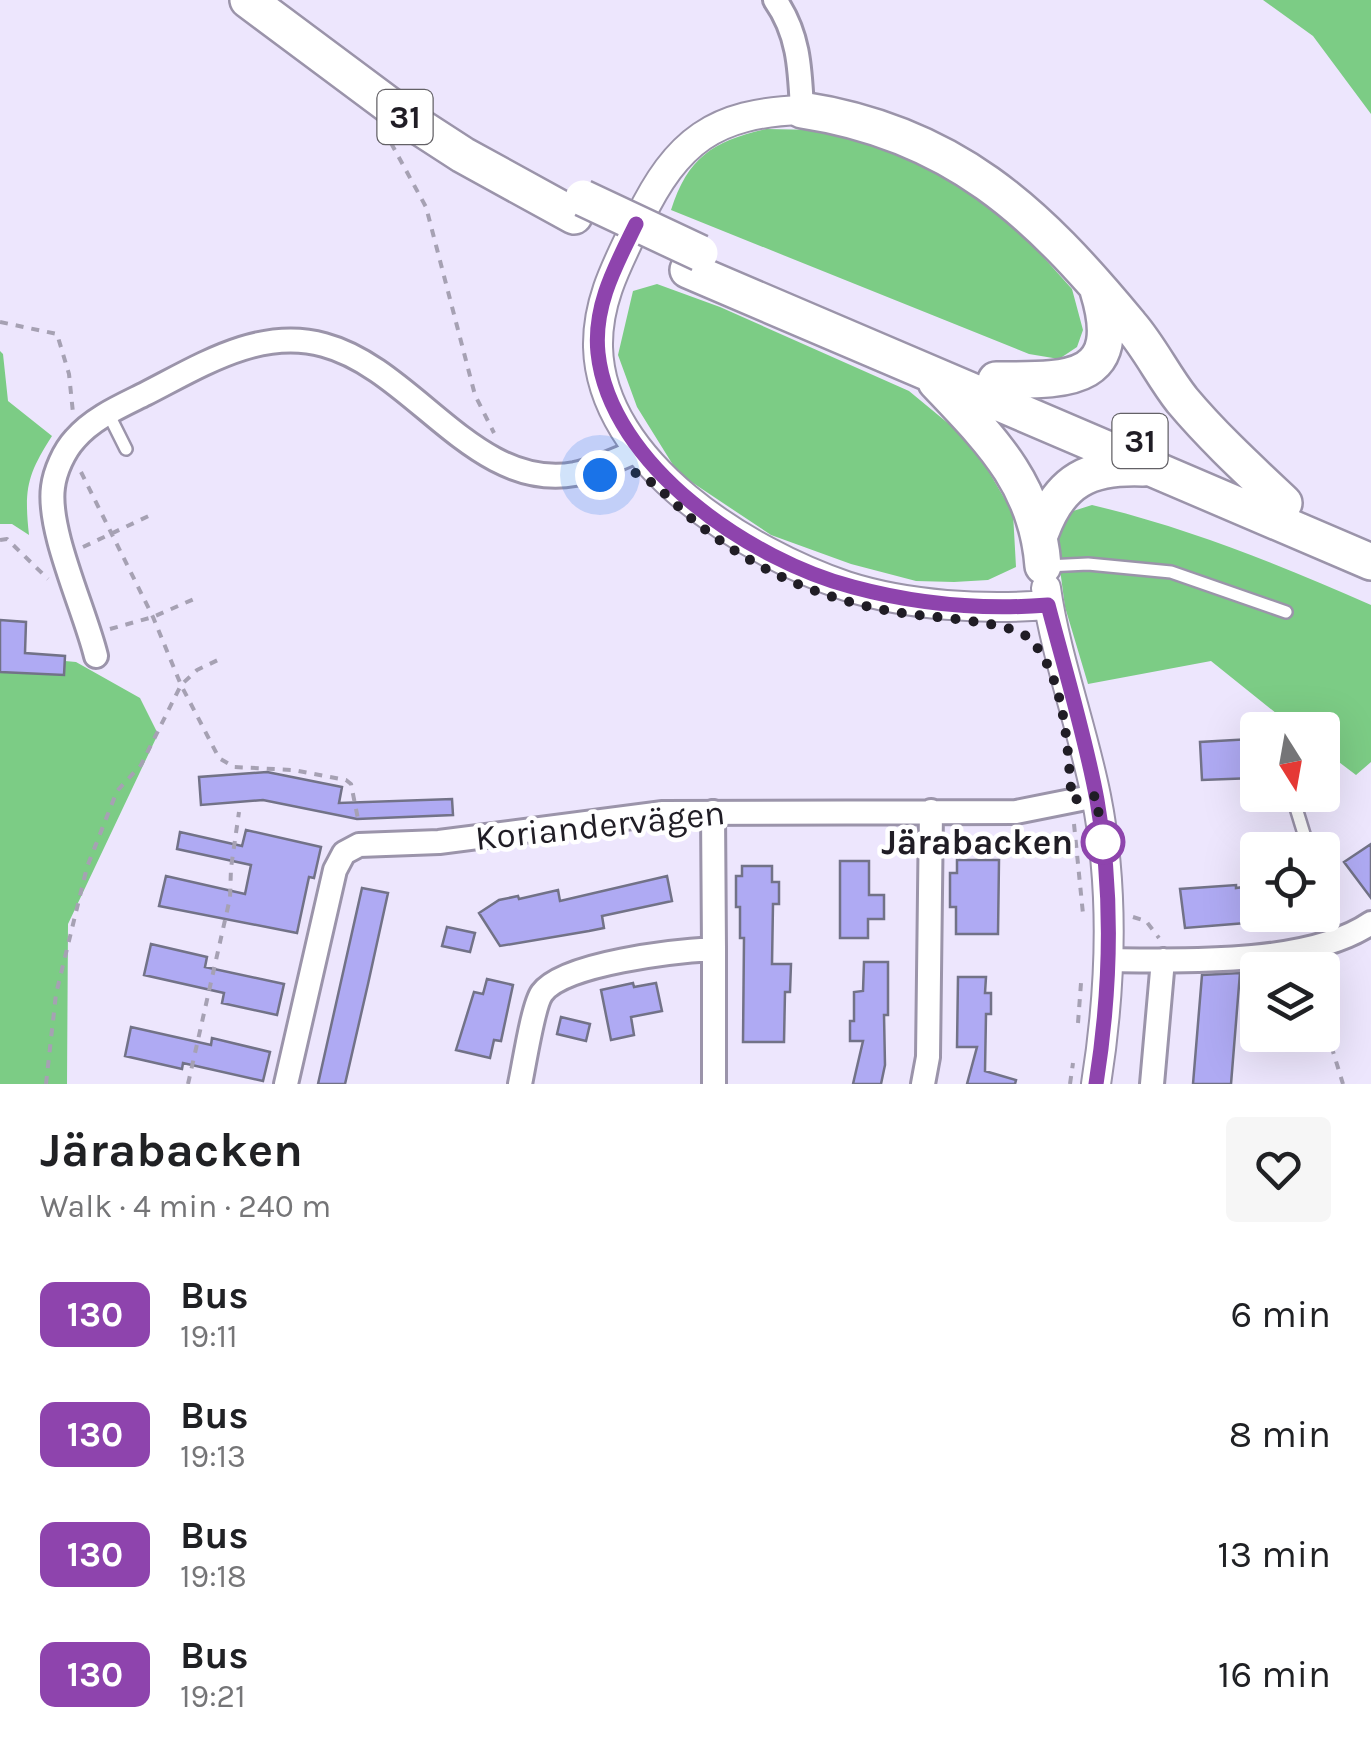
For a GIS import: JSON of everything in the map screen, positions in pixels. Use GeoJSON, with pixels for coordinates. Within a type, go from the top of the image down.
{"type":"FeatureCollection","features":[{"type":"Feature","properties":{"kind":"highway","name":"31"},"geometry":{"type":"LineString","coordinates":[[248,0],[408,120],[463,155],[926,372],[1371,562]]}},
{"type":"Feature","properties":{"kind":"highway","name":"31"},"geometry":{"type":"LineString","coordinates":[[280,0],[414,100],[579,207]]}},
{"type":"Feature","properties":{"kind":"highway"},"geometry":{"type":"LineString","coordinates":[[802,110],[876,124],[907,136],[964,165],[1037,224],[1131,326],[1196,416],[1284,503]]}},
{"type":"Feature","properties":{"kind":"highway","name":"31"},"geometry":{"type":"LineString","coordinates":[[694,262],[996,380],[1371,540]]}},
{"type":"Feature","properties":{"kind":"highway"},"geometry":{"type":"LineString","coordinates":[[996,380],[1068,378],[1090,368],[1105,342],[1098,289]]}},
{"type":"Feature","properties":{"kind":"highway"},"geometry":{"type":"LineString","coordinates":[[926,372],[1006,460],[1025,494],[1042,549]]}},
{"type":"Feature","properties":{"kind":"highway"},"geometry":{"type":"LineString","coordinates":[[1042,549],[1055,501],[1077,480],[1110,469],[1151,468]]}},
{"type":"Feature","properties":{"kind":"street"},"geometry":{"type":"LineString","coordinates":[[775,0],[786,16],[800,58],[802,110],[735,119],[694,141],[675,157],[658,181],[602,304],[598,352],[610,400],[639,450],[675,488],[754,545],[832,580],[892,596],[1011,608],[1048,605]]}},
{"type":"Feature","properties":{"kind":"street"},"geometry":{"type":"LineString","coordinates":[[96,656],[52,499],[54,482],[72,441],[108,413],[225,354],[262,343],[292,340],[347,352],[376,366],[477,448],[504,464],[531,473],[576,473],[639,450]]}},
{"type":"Feature","properties":{"kind":"street"},"geometry":{"type":"LineString","coordinates":[[1042,549],[1048,605],[1084,798],[1104,862],[1110,960],[1096,1084]]}},
{"type":"Feature","properties":{"kind":"street","name":"Koriandervägen"},"geometry":{"type":"LineString","coordinates":[[286,1084],[330,888],[344,852],[358,846],[439,842],[663,813],[1016,812],[1084,798]]}},
{"type":"Feature","properties":{"kind":"street"},"geometry":{"type":"LineString","coordinates":[[922,1084],[928,1058],[931,811]]}},
{"type":"Feature","properties":{"kind":"street"},"geometry":{"type":"LineString","coordinates":[[714,812],[714,1084]]}},
{"type":"Feature","properties":{"kind":"street"},"geometry":{"type":"LineString","coordinates":[[1110,960],[1280,954],[1330,944],[1371,923]]}},
{"type":"Feature","properties":{"kind":"street"},"geometry":{"type":"LineString","coordinates":[[520,1084],[541,994],[566,974],[674,951],[714,949]]}},
{"type":"Feature","properties":{"kind":"street"},"geometry":{"type":"LineString","coordinates":[[1152,1084],[1164,960]]}},
{"type":"Feature","properties":{"kind":"lane"},"geometry":{"type":"LineString","coordinates":[[108,413],[126,449]]}},
{"type":"Feature","properties":{"kind":"lane"},"geometry":{"type":"LineString","coordinates":[[1042,549],[1088,564],[1171,572],[1286,612]]}},
{"type":"Feature","properties":{"kind":"lane"},"geometry":{"type":"LineString","coordinates":[[1328,932],[1330,944]]}},
{"type":"Feature","properties":{"kind":"path"},"geometry":{"type":"LineString","coordinates":[[389,139],[426,207],[475,396],[483,416],[501,439]]}},
{"type":"Feature","properties":{"kind":"path"},"geometry":{"type":"LineString","coordinates":[[0,322],[58,334],[69,374],[72,441],[82,476],[153,616],[180,685],[219,758],[234,767],[292,770],[351,784],[360,834]]}},
{"type":"Feature","properties":{"kind":"path"},"geometry":{"type":"LineString","coordinates":[[66,556],[155,513]]}},
{"type":"Feature","properties":{"kind":"path"},"geometry":{"type":"LineString","coordinates":[[124,625],[194,598]]}},
{"type":"Feature","properties":{"kind":"path"},"geometry":{"type":"LineString","coordinates":[[46,1084],[56,994],[87,867],[118,791],[141,765],[180,685],[197,670],[222,658]]}},
{"type":"Feature","properties":{"kind":"path"},"geometry":{"type":"LineString","coordinates":[[1084,798],[1084,917]]}},
{"type":"Feature","properties":{"kind":"path"},"geometry":{"type":"LineString","coordinates":[[188,1084],[230,898],[230,868],[239,812]]}},
{"type":"Feature","properties":{"kind":"path"},"geometry":{"type":"LineString","coordinates":[[1330,944],[1326,1032],[1343,1084]]}},
{"type":"Feature","properties":{"kind":"path"},"geometry":{"type":"LineString","coordinates":[[1078,1023],[1082,983]]}},
{"type":"Feature","properties":{"kind":"path"},"geometry":{"type":"LineString","coordinates":[[1070,1084],[1074,1056]]}},
{"type":"Feature","properties":{"kind":"green space"},"geometry":{"type":"Polygon","coordinates":[[[1263,0],[1371,0],[1371,114],[1313,36],[1263,0]]]}},
{"type":"Feature","properties":{"kind":"green space"},"geometry":{"type":"Polygon","coordinates":[[[766,129],[819,130],[893,148],[1002,211],[1072,289],[1083,330],[1077,347],[1059,359],[1029,354],[671,210],[686,177],[705,154],[731,139],[766,129]]]}},
{"type":"Feature","properties":{"kind":"green space"},"geometry":{"type":"Polygon","coordinates":[[[657,284],[720,307],[909,391],[972,443],[1013,513],[1016,567],[988,580],[954,582],[916,581],[851,564],[771,535],[678,473],[637,407],[618,355],[633,291],[657,284]]]}},
{"type":"Feature","properties":{"kind":"green space"},"geometry":{"type":"Polygon","coordinates":[[[0,351],[8,401],[52,436],[29,483],[29,535],[12,524],[0,524],[0,351]]]}},
{"type":"Feature","properties":{"kind":"green space"},"geometry":{"type":"Polygon","coordinates":[[[1092,505],[1164,525],[1371,605],[1371,762],[1356,775],[1340,763],[1340,712],[1275,712],[1211,661],[1088,684],[1065,607],[1056,539],[1070,512],[1092,505]]]}},
{"type":"Feature","properties":{"kind":"green space"},"geometry":{"type":"Polygon","coordinates":[[[0,655],[76,662],[140,698],[158,734],[68,924],[67,1084],[0,1084],[0,655]]]}},
{"type":"Feature","properties":{"kind":"building"},"geometry":{"type":"Polygon","coordinates":[[[0,620],[26,622],[25,653],[65,656],[64,675],[0,672],[0,620]]]}},
{"type":"Feature","properties":{"kind":"building"},"geometry":{"type":"Polygon","coordinates":[[[1240,740],[1240,779],[1202,780],[1200,742],[1240,740]]]}},
{"type":"Feature","properties":{"kind":"building"},"geometry":{"type":"Polygon","coordinates":[[[267,772],[342,787],[339,803],[452,799],[453,815],[357,819],[263,800],[201,805],[199,777],[267,772]]]}},
{"type":"Feature","properties":{"kind":"building"},"geometry":{"type":"Polygon","coordinates":[[[246,830],[321,847],[314,878],[309,877],[297,933],[159,906],[166,876],[245,894],[251,865],[177,849],[180,832],[242,846],[246,830]]]}},
{"type":"Feature","properties":{"kind":"building"},"geometry":{"type":"Polygon","coordinates":[[[1371,844],[1371,898],[1344,862],[1371,844]]]}},
{"type":"Feature","properties":{"kind":"building"},"geometry":{"type":"Polygon","coordinates":[[[957,860],[999,860],[998,934],[956,934],[956,907],[950,907],[950,873],[957,873],[957,860]]]}},
{"type":"Feature","properties":{"kind":"building"},"geometry":{"type":"Polygon","coordinates":[[[840,861],[869,861],[869,895],[884,895],[884,919],[868,919],[868,938],[840,938],[840,861]]]}},
{"type":"Feature","properties":{"kind":"building"},"geometry":{"type":"Polygon","coordinates":[[[742,866],[772,866],[772,882],[779,882],[779,904],[773,904],[772,964],[791,964],[790,992],[785,992],[784,1042],[743,1042],[744,938],[740,938],[740,907],[736,907],[736,876],[742,876],[742,866]]]}},
{"type":"Feature","properties":{"kind":"building"},"geometry":{"type":"Polygon","coordinates":[[[667,876],[672,901],[602,916],[604,928],[589,931],[500,946],[479,913],[499,900],[518,896],[519,899],[558,890],[560,901],[667,876]]]}},
{"type":"Feature","properties":{"kind":"building"},"geometry":{"type":"Polygon","coordinates":[[[1236,885],[1240,887],[1240,923],[1185,928],[1180,889],[1236,885]]]}},
{"type":"Feature","properties":{"kind":"building"},"geometry":{"type":"Polygon","coordinates":[[[362,888],[388,893],[368,984],[345,1084],[318,1084],[362,888]]]}},
{"type":"Feature","properties":{"kind":"building"},"geometry":{"type":"Polygon","coordinates":[[[447,927],[475,933],[470,952],[442,946],[447,927]]]}},
{"type":"Feature","properties":{"kind":"building"},"geometry":{"type":"Polygon","coordinates":[[[151,944],[207,957],[205,967],[284,984],[277,1015],[222,1003],[224,993],[144,975],[151,944]]]}},
{"type":"Feature","properties":{"kind":"building"},"geometry":{"type":"Polygon","coordinates":[[[864,962],[888,962],[888,1015],[884,1015],[885,1065],[881,1084],[853,1084],[863,1041],[850,1041],[850,1021],[854,1021],[854,992],[863,991],[864,962]]]}},
{"type":"Feature","properties":{"kind":"building"},"geometry":{"type":"Polygon","coordinates":[[[1240,973],[1231,1084],[1193,1084],[1202,975],[1240,973]]]}},
{"type":"Feature","properties":{"kind":"building"},"geometry":{"type":"Polygon","coordinates":[[[958,977],[986,977],[985,993],[991,993],[991,1014],[986,1014],[985,1071],[1016,1080],[1015,1084],[967,1084],[977,1047],[957,1047],[958,977]]]}},
{"type":"Feature","properties":{"kind":"building"},"geometry":{"type":"Polygon","coordinates":[[[487,979],[513,985],[501,1041],[494,1040],[490,1058],[456,1050],[474,992],[483,994],[487,979]]]}},
{"type":"Feature","properties":{"kind":"building"},"geometry":{"type":"Polygon","coordinates":[[[633,983],[634,987],[656,983],[662,1011],[631,1017],[634,1035],[611,1040],[601,990],[633,983]]]}},
{"type":"Feature","properties":{"kind":"building"},"geometry":{"type":"Polygon","coordinates":[[[561,1017],[590,1024],[586,1041],[557,1034],[561,1017]]]}},
{"type":"Feature","properties":{"kind":"building"},"geometry":{"type":"Polygon","coordinates":[[[131,1027],[211,1045],[212,1038],[270,1052],[263,1081],[183,1063],[182,1069],[125,1056],[131,1027]]]}},
{"type":"Feature","properties":{"kind":"bus line","name":"130"},"geometry":{"type":"LineString","coordinates":[[636,224],[607,285],[598,329],[598,352],[610,400],[622,422],[639,450],[675,488],[754,545],[849,586],[935,602],[1011,608],[1048,605],[1096,796],[1103,842],[1110,960],[1096,1084]]}},
{"type":"Feature","properties":{"kind":"place","name":"Järabacken"},"geometry":{"type":"Point","coordinates":[1103,842]}},
{"type":"Feature","properties":{"kind":"route"},"geometry":{"type":"LineString","coordinates":[[600,475],[635,472],[643,476],[701,527],[744,556],[838,600],[1022,632],[1044,659],[1065,721],[1072,800],[1096,796],[1103,842]]}}]}
